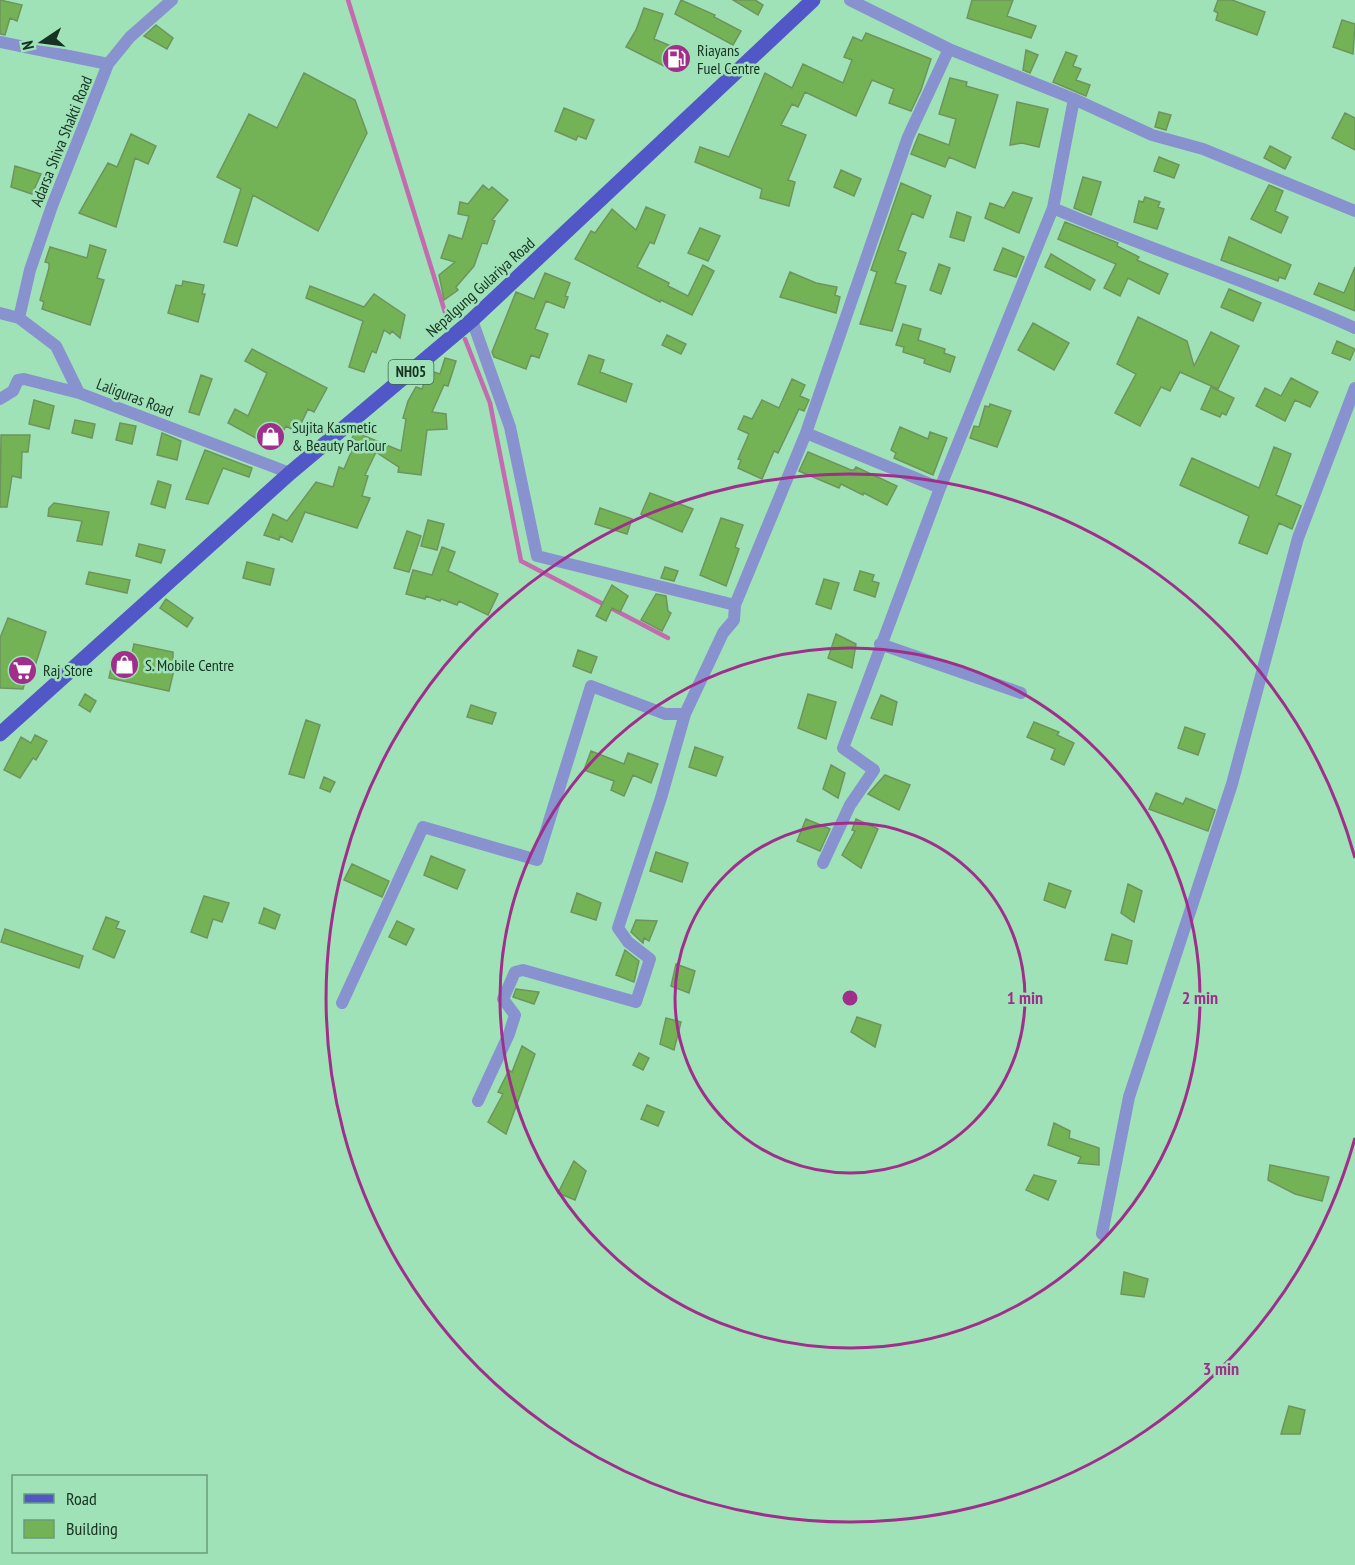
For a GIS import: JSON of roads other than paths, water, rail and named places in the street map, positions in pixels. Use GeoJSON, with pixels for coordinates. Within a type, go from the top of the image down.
{"type":"FeatureCollection","features":[{"type":"Feature","properties":{"kind":"main road","name":"Nepalgung Gulariya Road"},"geometry":{"type":"LineString","coordinates":[[0,734],[290,473],[472,321],[813,0]]}},
{"type":"Feature","properties":{"kind":"street","name":"Adarsa Shiva Shakti Road"},"geometry":{"type":"LineString","coordinates":[[19,318],[30,270],[52,206],[108,64],[130,37],[172,0]]}},
{"type":"Feature","properties":{"kind":"street"},"geometry":{"type":"LineString","coordinates":[[850,0],[949,49],[1074,99],[1152,135],[1203,149],[1355,211]]}},
{"type":"Feature","properties":{"kind":"street"},"geometry":{"type":"LineString","coordinates":[[0,42],[108,64]]}},
{"type":"Feature","properties":{"kind":"street"},"geometry":{"type":"LineString","coordinates":[[478,1101],[509,1034],[515,1015],[503,999],[515,972],[523,970],[636,1002],[650,959],[628,942],[618,928],[661,798],[684,714],[723,633],[734,620],[735,605],[806,433],[908,137],[949,49]]}},
{"type":"Feature","properties":{"kind":"street"},"geometry":{"type":"LineString","coordinates":[[823,862],[850,805],[874,770],[843,748],[940,488],[1053,208],[1074,99]]}},
{"type":"Feature","properties":{"kind":"street"},"geometry":{"type":"LineString","coordinates":[[1053,208],[1106,231],[1294,301],[1355,328]]}},
{"type":"Feature","properties":{"kind":"street","name":"Laliguras Road"},"geometry":{"type":"LineString","coordinates":[[0,313],[19,318],[56,346],[79,393],[290,473]]}},
{"type":"Feature","properties":{"kind":"street"},"geometry":{"type":"LineString","coordinates":[[472,321],[510,427],[537,556],[735,605]]}},
{"type":"Feature","properties":{"kind":"street"},"geometry":{"type":"LineString","coordinates":[[0,399],[13,391],[18,380],[24,379],[79,393]]}},
{"type":"Feature","properties":{"kind":"street"},"geometry":{"type":"LineString","coordinates":[[1102,1234],[1129,1097],[1232,784],[1298,538],[1355,388]]}},
{"type":"Feature","properties":{"kind":"street"},"geometry":{"type":"LineString","coordinates":[[806,433],[940,488]]}},
{"type":"Feature","properties":{"kind":"street"},"geometry":{"type":"LineString","coordinates":[[880,644],[1021,693]]}},
{"type":"Feature","properties":{"kind":"street"},"geometry":{"type":"LineString","coordinates":[[342,1003],[423,827],[537,860],[591,686],[665,714],[684,714]]}},
{"type":"Feature","properties":{"kind":"waterway"},"geometry":{"type":"LineString","coordinates":[[348,0],[445,312]]}},
{"type":"Feature","properties":{"kind":"waterway"},"geometry":{"type":"LineString","coordinates":[[465,339],[490,403],[521,561],[668,638]]}},
{"type":"Feature","properties":{"kind":"place","name":"Riayans Fuel Centre"},"geometry":{"type":"Point","coordinates":[676,59]}},
{"type":"Feature","properties":{"kind":"place","name":"Sujita Kasmetic & Beauty Parlour"},"geometry":{"type":"Point","coordinates":[271,436]}},
{"type":"Feature","properties":{"kind":"place","name":"S. Mobile Centre"},"geometry":{"type":"Point","coordinates":[124,665]}},
{"type":"Feature","properties":{"kind":"place","name":"Raj Store"},"geometry":{"type":"Point","coordinates":[22,670]}}]}
